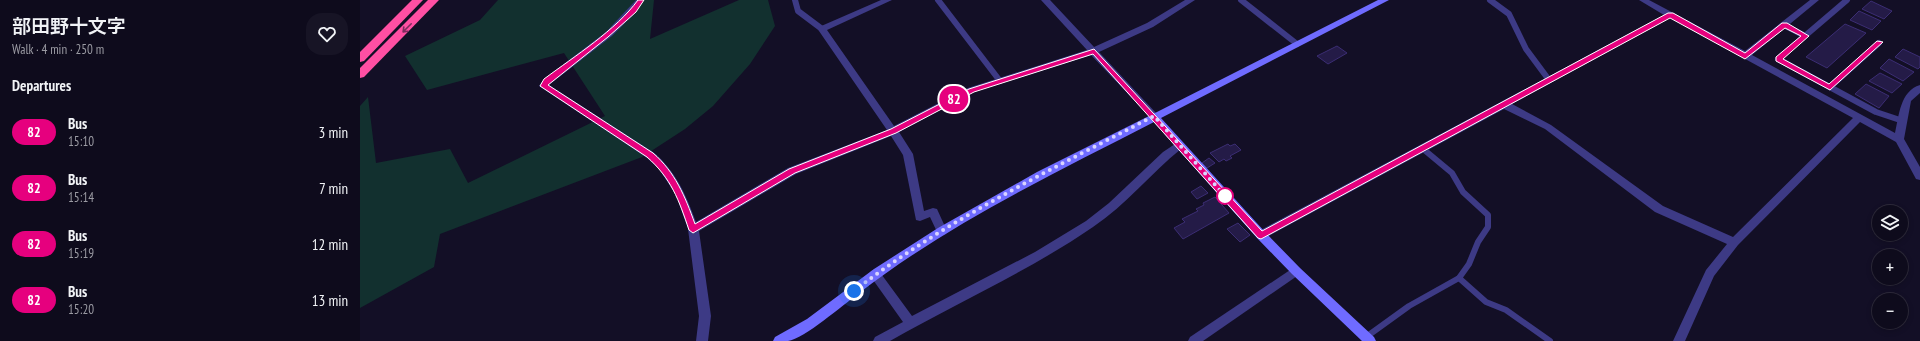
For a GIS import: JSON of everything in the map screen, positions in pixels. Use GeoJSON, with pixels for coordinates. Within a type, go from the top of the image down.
{"type":"FeatureCollection","features":[{"type":"Feature","properties":{"kind":"highway"},"geometry":{"type":"LineString","coordinates":[[360,58],[418,0]]}},
{"type":"Feature","properties":{"kind":"highway"},"geometry":{"type":"LineString","coordinates":[[360,74],[434,0]]}},
{"type":"Feature","properties":{"kind":"street"},"geometry":{"type":"LineString","coordinates":[[640,0],[634,10],[605,36],[547,81],[544,86],[650,155],[663,166],[681,194],[693,230],[705,316],[702,341]]}},
{"type":"Feature","properties":{"kind":"street"},"geometry":{"type":"LineString","coordinates":[[888,0],[822,29],[908,154],[920,217],[933,212],[942,231]]}},
{"type":"Feature","properties":{"kind":"street"},"geometry":{"type":"LineString","coordinates":[[1045,0],[1154,116],[1178,146],[1261,236],[1368,339]]}},
{"type":"Feature","properties":{"kind":"street"},"geometry":{"type":"LineString","coordinates":[[693,230],[792,171],[893,131],[971,90],[1094,52],[1150,25],[1191,0]]}},
{"type":"Feature","properties":{"kind":"street"},"geometry":{"type":"LineString","coordinates":[[779,341],[811,324],[875,274],[942,231],[1041,174],[1385,0]]}},
{"type":"Feature","properties":{"kind":"street"},"geometry":{"type":"LineString","coordinates":[[1643,0],[1899,139],[1920,176]]}},
{"type":"Feature","properties":{"kind":"street"},"geometry":{"type":"LineString","coordinates":[[1745,56],[1815,0]]}},
{"type":"Feature","properties":{"kind":"street"},"geometry":{"type":"LineString","coordinates":[[1261,236],[1670,15]]}},
{"type":"Feature","properties":{"kind":"street"},"geometry":{"type":"LineString","coordinates":[[1899,139],[1906,100],[1920,88]]}},
{"type":"Feature","properties":{"kind":"street"},"geometry":{"type":"LineString","coordinates":[[1503,104],[1548,127],[1659,209],[1734,242]]}},
{"type":"Feature","properties":{"kind":"street"},"geometry":{"type":"LineString","coordinates":[[1679,341],[1710,273],[1734,242],[1858,118]]}},
{"type":"Feature","properties":{"kind":"street"},"geometry":{"type":"LineString","coordinates":[[882,340],[1056,246],[1090,224],[1105,213],[1178,146]]}},
{"type":"Feature","properties":{"kind":"street"},"geometry":{"type":"LineString","coordinates":[[1194,341],[1296,271]]}},
{"type":"Feature","properties":{"kind":"street"},"geometry":{"type":"LineString","coordinates":[[875,274],[911,324]]}},
{"type":"Feature","properties":{"kind":"lane"},"geometry":{"type":"LineString","coordinates":[[795,0],[798,12],[822,29]]}},
{"type":"Feature","properties":{"kind":"lane"},"geometry":{"type":"LineString","coordinates":[[938,0],[1000,81]]}},
{"type":"Feature","properties":{"kind":"lane"},"geometry":{"type":"LineString","coordinates":[[1241,0],[1298,44]]}},
{"type":"Feature","properties":{"kind":"lane"},"geometry":{"type":"LineString","coordinates":[[1490,0],[1509,14],[1526,49],[1549,80]]}},
{"type":"Feature","properties":{"kind":"lane"},"geometry":{"type":"LineString","coordinates":[[1847,0],[1778,59],[1876,112],[1903,121]]}},
{"type":"Feature","properties":{"kind":"lane"},"geometry":{"type":"LineString","coordinates":[[1784,25],[1805,36]]}},
{"type":"Feature","properties":{"kind":"lane"},"geometry":{"type":"LineString","coordinates":[[1830,87],[1879,42]]}},
{"type":"Feature","properties":{"kind":"lane"},"geometry":{"type":"LineString","coordinates":[[1368,339],[1409,306],[1459,278],[1469,264],[1478,242],[1488,227],[1488,215],[1462,192],[1452,173],[1422,148]]}},
{"type":"Feature","properties":{"kind":"lane"},"geometry":{"type":"LineString","coordinates":[[1459,278],[1486,302],[1506,310],[1550,341]]}},
{"type":"Feature","properties":{"kind":"green space"},"geometry":{"type":"Polygon","coordinates":[[[498,0],[654,0],[650,39],[739,0],[768,0],[775,26],[750,64],[713,106],[685,129],[642,157],[440,234],[434,267],[360,308],[360,106],[368,97],[376,163],[450,149],[468,183],[605,116],[564,53],[427,90],[405,56],[480,20],[498,0]]]}},
{"type":"Feature","properties":{"kind":"building"},"geometry":{"type":"Polygon","coordinates":[[[1871,1],[1892,11],[1884,19],[1862,9],[1871,1]]]}},
{"type":"Feature","properties":{"kind":"building"},"geometry":{"type":"Polygon","coordinates":[[[1859,11],[1881,21],[1872,30],[1850,20],[1859,11]]]}},
{"type":"Feature","properties":{"kind":"building"},"geometry":{"type":"Polygon","coordinates":[[[1845,24],[1866,33],[1827,68],[1806,57],[1845,24]]]}},
{"type":"Feature","properties":{"kind":"building"},"geometry":{"type":"Polygon","coordinates":[[[1337,46],[1347,53],[1328,64],[1317,56],[1337,46]]]}},
{"type":"Feature","properties":{"kind":"building"},"geometry":{"type":"Polygon","coordinates":[[[1903,49],[1920,57],[1920,67],[1918,69],[1895,57],[1903,49]]]}},
{"type":"Feature","properties":{"kind":"building"},"geometry":{"type":"Polygon","coordinates":[[[1889,59],[1914,72],[1903,81],[1880,68],[1889,59]]]}},
{"type":"Feature","properties":{"kind":"building"},"geometry":{"type":"Polygon","coordinates":[[[1880,73],[1902,84],[1892,93],[1869,81],[1880,73]]]}},
{"type":"Feature","properties":{"kind":"building"},"geometry":{"type":"Polygon","coordinates":[[[1866,84],[1889,96],[1879,108],[1855,94],[1866,84]]]}},
{"type":"Feature","properties":{"kind":"building"},"geometry":{"type":"Polygon","coordinates":[[[1228,144],[1230,146],[1235,144],[1241,150],[1230,156],[1232,158],[1226,161],[1224,159],[1219,162],[1210,153],[1228,144]]]}},
{"type":"Feature","properties":{"kind":"building"},"geometry":{"type":"Polygon","coordinates":[[[1209,158],[1215,163],[1207,168],[1202,163],[1209,158]]]}},
{"type":"Feature","properties":{"kind":"building"},"geometry":{"type":"Polygon","coordinates":[[[1201,186],[1208,193],[1197,199],[1191,192],[1201,186]]]}},
{"type":"Feature","properties":{"kind":"building"},"geometry":{"type":"Polygon","coordinates":[[[1215,197],[1229,213],[1183,239],[1174,228],[1185,222],[1182,219],[1198,211],[1196,209],[1204,205],[1203,203],[1215,197]]]}},
{"type":"Feature","properties":{"kind":"building"},"geometry":{"type":"Polygon","coordinates":[[[1238,223],[1250,235],[1240,242],[1227,229],[1238,223]]]}},
{"type":"Feature","properties":{"kind":"bus line","name":"82"},"geometry":{"type":"LineString","coordinates":[[640,0],[634,10],[605,36],[547,81],[544,86],[650,155],[663,166],[681,194],[693,230],[792,171],[893,131],[971,90],[1094,52],[1154,116],[1178,146],[1261,236],[1670,15],[1745,56],[1784,25],[1805,36],[1778,59],[1830,87],[1879,42]]}},
{"type":"Feature","properties":{"kind":"route"},"geometry":{"type":"LineString","coordinates":[[854,291],[878,272],[942,231],[1041,174],[1154,116],[1178,146],[1225,196]]}}]}
